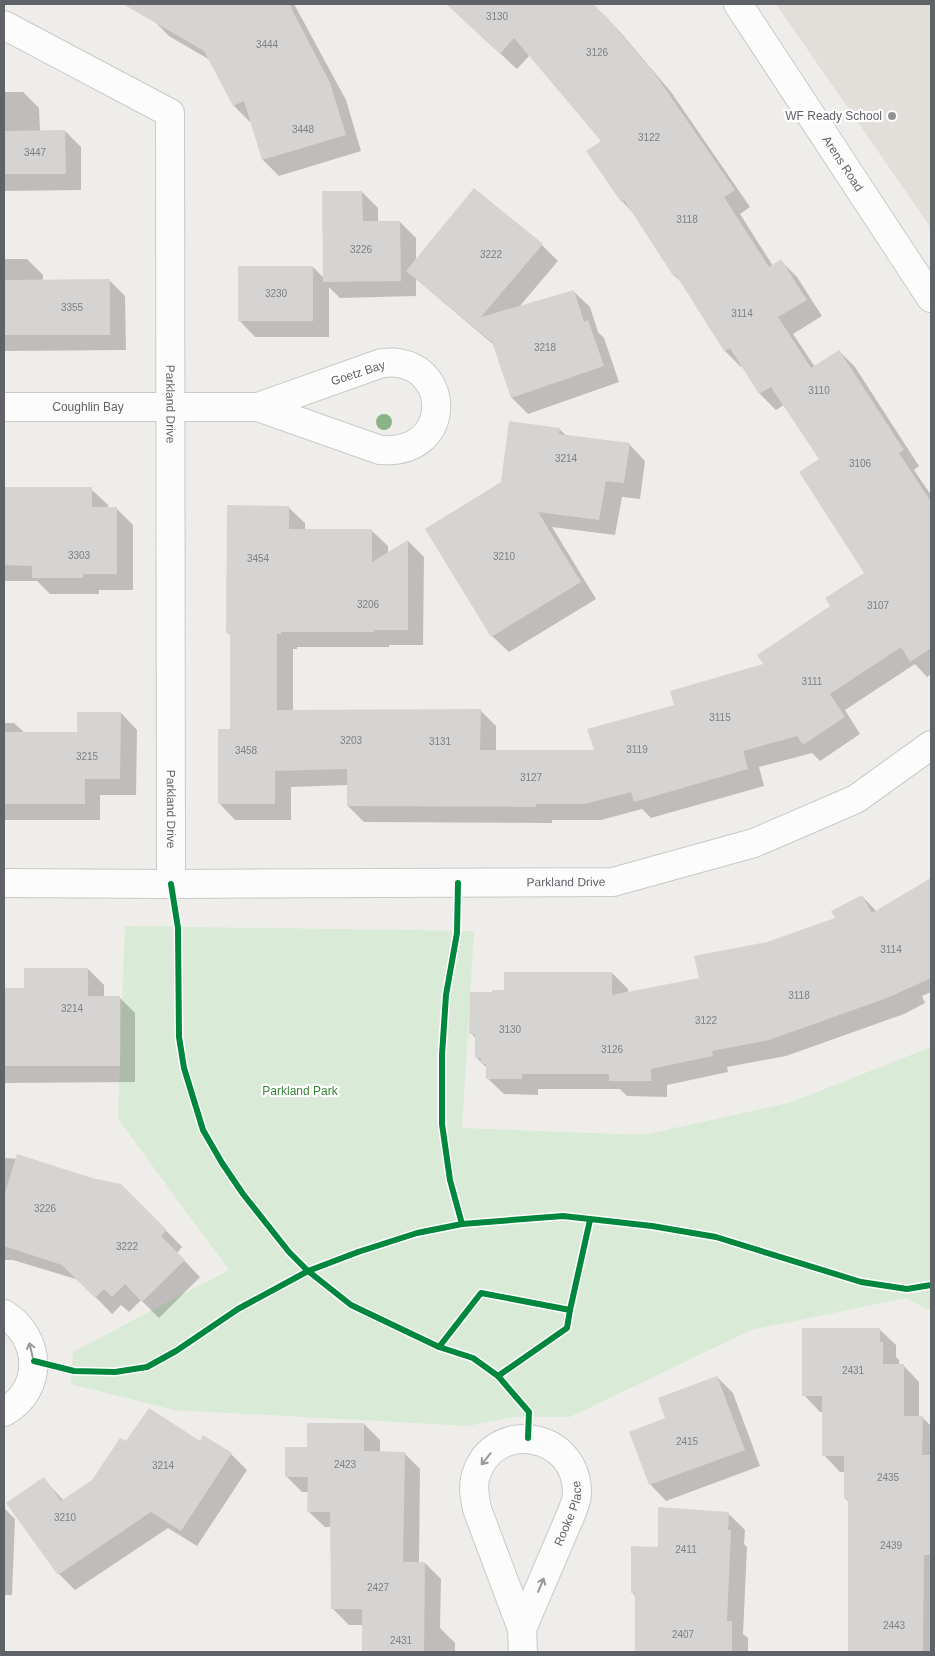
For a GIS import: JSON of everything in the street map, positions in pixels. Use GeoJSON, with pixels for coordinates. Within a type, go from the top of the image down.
{"type":"FeatureCollection","features":[{"type":"Feature","properties":{"kind":"street","name":"Arens Road"},"geometry":{"type":"LineString","coordinates":[[738,4],[931,298]]}},
{"type":"Feature","properties":{"kind":"street","name":"Parkland Drive"},"geometry":{"type":"LineString","coordinates":[[4,24],[170,113],[171,884]]}},
{"type":"Feature","properties":{"kind":"street","name":"Goetz Bay"},"geometry":{"type":"LineString","coordinates":[[171,407],[258,407],[380,450],[394,451],[408,448],[430,430],[435,416],[436,403],[432,388],[424,376],[411,367],[397,362],[382,363],[258,407]]}},
{"type":"Feature","properties":{"kind":"street","name":"Coughlin Bay"},"geometry":{"type":"LineString","coordinates":[[4,407],[171,407]]}},
{"type":"Feature","properties":{"kind":"street","name":"Parkland Drive"},"geometry":{"type":"LineString","coordinates":[[4,882],[171,884],[613,882],[754,844],[856,799],[931,745]]}},
{"type":"Feature","properties":{"kind":"street"},"geometry":{"type":"LineString","coordinates":[[4,1314],[20,1326],[30,1343],[34,1362],[32,1378],[24,1395],[4,1412]]}},
{"type":"Feature","properties":{"kind":"street","name":"Rooke Place"},"geometry":{"type":"LineString","coordinates":[[528,1438],[544,1441],[559,1450],[570,1464],[577,1479],[577,1496],[522,1641],[477,1509],[474,1492],[475,1475],[483,1460],[495,1448],[511,1440],[528,1438]]}},
{"type":"Feature","properties":{"kind":"shaded area","name":"WF Ready School"},"geometry":{"type":"Polygon","coordinates":[[[776,4],[931,4],[931,228],[776,4]]]}},
{"type":"Feature","properties":{"kind":"green space","name":"Parkland Park"},"geometry":{"type":"Polygon","coordinates":[[[125,926],[474,931],[462,1128],[643,1135],[792,1102],[931,1047],[931,1311],[906,1298],[751,1330],[570,1417],[513,1417],[468,1426],[174,1410],[71,1384],[73,1352],[229,1270],[118,1119],[125,926]]]}},
{"type":"Feature","properties":{"kind":"building"},"geometry":{"type":"Polygon","coordinates":[[[123,4],[289,4],[330,83],[346,135],[262,160],[244,101],[233,106],[204,51],[123,4]]]}},
{"type":"Feature","properties":{"kind":"building"},"geometry":{"type":"Polygon","coordinates":[[[446,4],[593,4],[605,15],[655,74],[735,190],[724,197],[769,267],[781,259],[807,300],[778,317],[811,368],[839,350],[904,450],[899,453],[931,502],[931,648],[910,662],[901,647],[830,694],[845,717],[803,745],[797,736],[743,751],[748,769],[634,802],[631,792],[584,804],[536,804],[536,807],[347,806],[347,769],[275,771],[275,804],[218,804],[218,729],[230,729],[230,633],[226,633],[227,505],[289,506],[289,529],[372,529],[372,562],[408,540],[408,630],[281,632],[281,634],[277,634],[277,710],[481,709],[480,750],[594,750],[587,729],[674,705],[670,691],[763,664],[757,655],[830,606],[825,598],[864,573],[799,472],[819,459],[771,387],[759,394],[730,348],[724,351],[676,275],[674,277],[624,200],[621,202],[586,151],[601,141],[514,38],[500,54],[446,4]]]}},
{"type":"Feature","properties":{"kind":"building"},"geometry":{"type":"Polygon","coordinates":[[[65,130],[66,174],[4,174],[4,131],[65,130]]]}},
{"type":"Feature","properties":{"kind":"building"},"geometry":{"type":"Polygon","coordinates":[[[474,188],[543,244],[481,317],[574,290],[584,322],[588,320],[604,366],[511,398],[492,342],[406,271],[474,188]]]}},
{"type":"Feature","properties":{"kind":"building"},"geometry":{"type":"Polygon","coordinates":[[[322,191],[362,191],[363,221],[400,221],[401,281],[323,282],[322,191]]]}},
{"type":"Feature","properties":{"kind":"building"},"geometry":{"type":"Polygon","coordinates":[[[238,266],[313,266],[313,321],[238,321],[238,266]]]}},
{"type":"Feature","properties":{"kind":"building"},"geometry":{"type":"Polygon","coordinates":[[[110,279],[110,335],[4,335],[4,280],[110,279]]]}},
{"type":"Feature","properties":{"kind":"building"},"geometry":{"type":"Polygon","coordinates":[[[509,421],[560,428],[559,434],[630,443],[624,483],[606,481],[599,520],[538,512],[581,582],[491,637],[425,529],[501,482],[509,421]]]}},
{"type":"Feature","properties":{"kind":"building"},"geometry":{"type":"Polygon","coordinates":[[[4,487],[92,487],[92,507],[117,507],[117,574],[83,574],[83,578],[32,578],[32,566],[4,565],[4,487]]]}},
{"type":"Feature","properties":{"kind":"building"},"geometry":{"type":"Polygon","coordinates":[[[77,712],[121,712],[120,779],[85,779],[85,804],[4,804],[4,732],[77,732],[77,712]]]}},
{"type":"Feature","properties":{"kind":"building"},"geometry":{"type":"Polygon","coordinates":[[[931,878],[931,978],[887,998],[769,1040],[712,1051],[713,1056],[651,1069],[651,1081],[609,1081],[609,1074],[522,1074],[522,1079],[486,1079],[486,1064],[481,1064],[481,1058],[475,1058],[475,1034],[469,1034],[470,992],[504,990],[504,972],[612,972],[612,995],[699,978],[694,956],[767,942],[835,918],[831,911],[862,895],[872,913],[931,878]]]}},
{"type":"Feature","properties":{"kind":"building"},"geometry":{"type":"Polygon","coordinates":[[[24,968],[88,968],[88,996],[120,996],[120,1066],[4,1066],[4,988],[24,988],[24,968]]]}},
{"type":"Feature","properties":{"kind":"building"},"geometry":{"type":"Polygon","coordinates":[[[17,1154],[92,1178],[121,1184],[167,1230],[161,1236],[185,1260],[142,1302],[125,1284],[112,1297],[104,1289],[95,1298],[62,1265],[4,1246],[4,1196],[17,1154]]]}},
{"type":"Feature","properties":{"kind":"building"},"geometry":{"type":"Polygon","coordinates":[[[802,1328],[880,1328],[880,1342],[883,1342],[883,1364],[904,1364],[904,1416],[923,1416],[922,1455],[931,1455],[931,1555],[924,1555],[923,1652],[848,1652],[848,1499],[844,1499],[844,1456],[822,1456],[822,1396],[802,1396],[802,1328]]]}},
{"type":"Feature","properties":{"kind":"building"},"geometry":{"type":"Polygon","coordinates":[[[717,1376],[745,1450],[649,1485],[629,1432],[665,1418],[658,1398],[717,1376]]]}},
{"type":"Feature","properties":{"kind":"building"},"geometry":{"type":"Polygon","coordinates":[[[149,1408],[200,1441],[203,1435],[232,1453],[181,1531],[151,1512],[58,1575],[6,1503],[44,1477],[61,1501],[92,1480],[120,1438],[126,1441],[149,1408]]]}},
{"type":"Feature","properties":{"kind":"building"},"geometry":{"type":"Polygon","coordinates":[[[307,1423],[364,1423],[364,1451],[405,1452],[403,1562],[425,1562],[424,1652],[362,1652],[362,1609],[331,1609],[330,1512],[307,1512],[308,1477],[285,1477],[285,1447],[307,1447],[307,1423]]]}},
{"type":"Feature","properties":{"kind":"building"},"geometry":{"type":"Polygon","coordinates":[[[658,1507],[729,1512],[728,1530],[731,1530],[727,1621],[732,1621],[732,1652],[635,1652],[635,1593],[631,1593],[631,1546],[658,1547],[658,1507]]]}},
{"type":"Feature","properties":{"kind":"cycle path"},"geometry":{"type":"LineString","coordinates":[[458,883],[457,933],[446,995],[442,1055],[442,1124],[450,1180],[462,1224]]}},
{"type":"Feature","properties":{"kind":"cycle path"},"geometry":{"type":"LineString","coordinates":[[171,884],[178,928],[179,1037],[184,1068],[203,1130],[222,1163],[243,1194],[289,1252],[308,1271],[351,1305],[439,1347],[473,1358],[498,1376],[529,1412],[528,1438]]}},
{"type":"Feature","properties":{"kind":"cycle path"},"geometry":{"type":"LineString","coordinates":[[34,1361],[74,1371],[115,1372],[147,1367],[176,1351],[238,1309],[308,1271],[417,1233],[462,1224],[563,1216],[652,1226],[716,1237],[861,1282],[907,1289],[931,1285]]}},
{"type":"Feature","properties":{"kind":"cycle path"},"geometry":{"type":"LineString","coordinates":[[498,1376],[567,1328],[590,1220]]}},
{"type":"Feature","properties":{"kind":"cycle path"},"geometry":{"type":"LineString","coordinates":[[439,1347],[481,1293],[570,1310]]}},
{"type":"Feature","properties":{"kind":"place","name":"WF Ready School"},"geometry":{"type":"Point","coordinates":[892,116]}}]}
